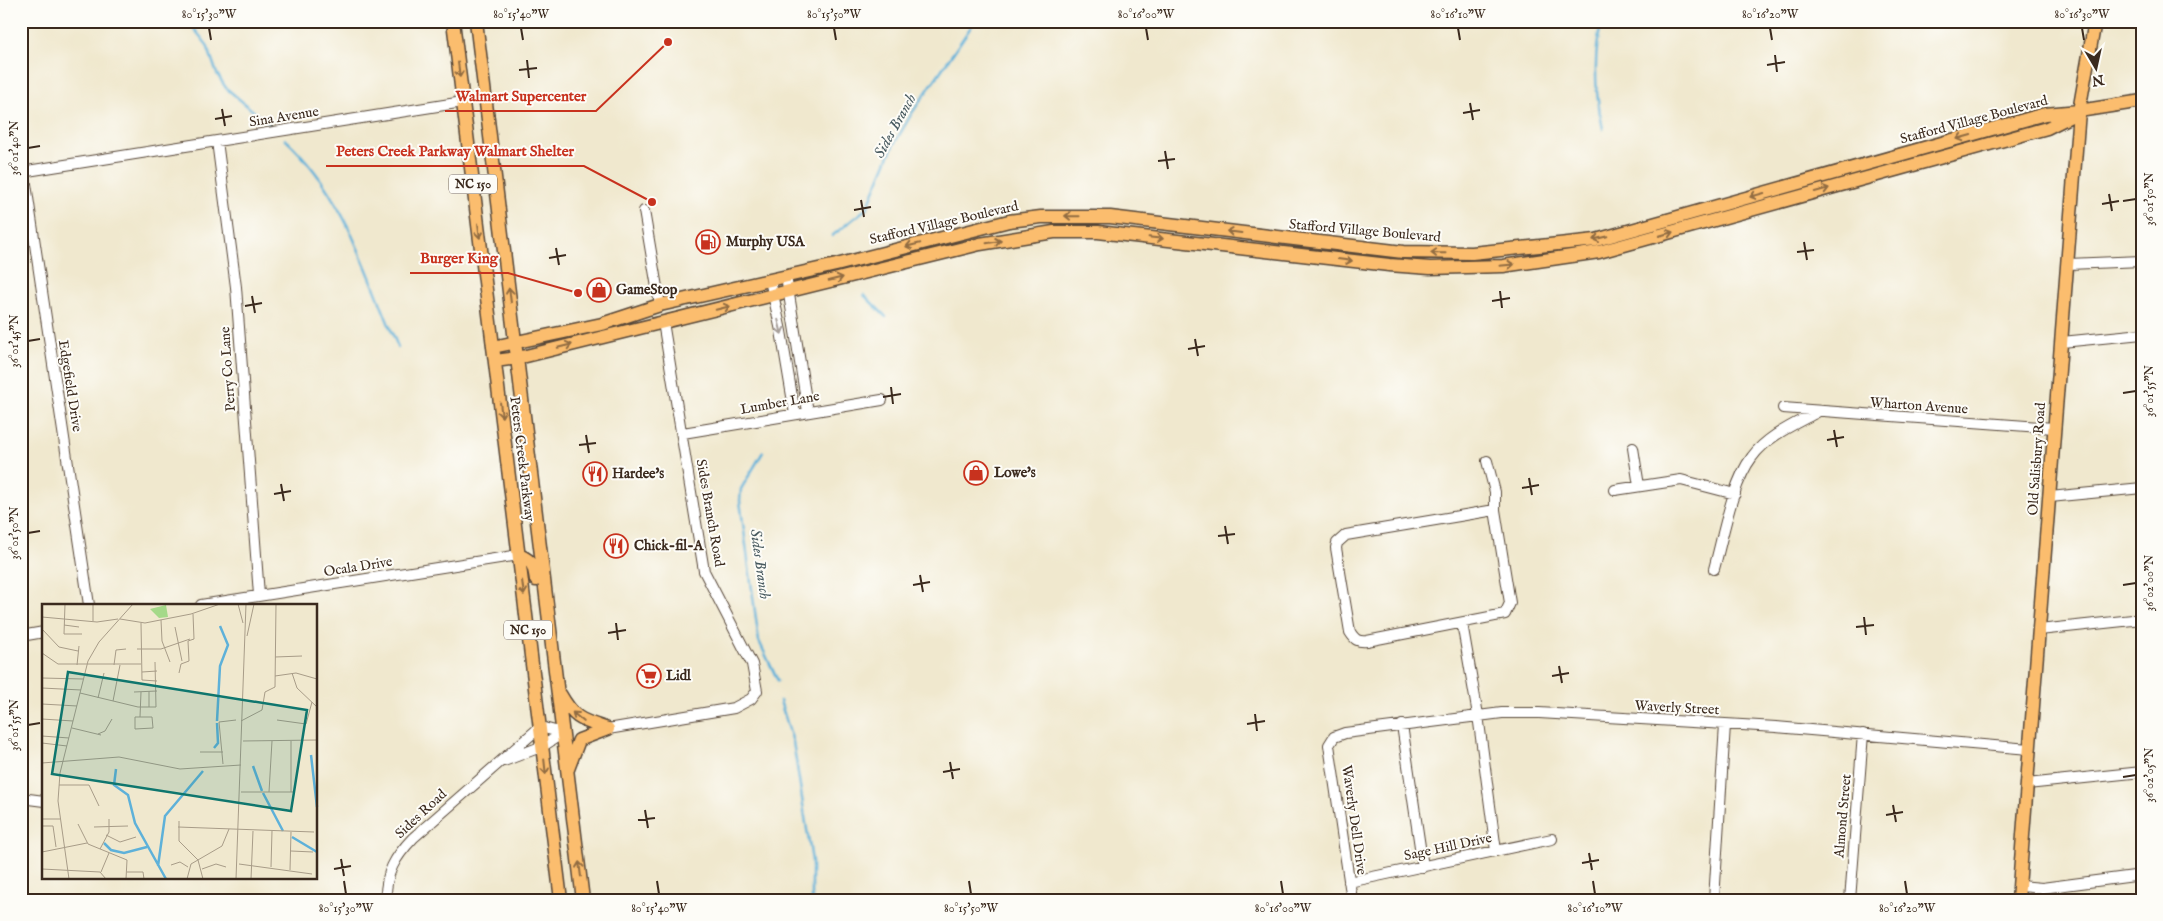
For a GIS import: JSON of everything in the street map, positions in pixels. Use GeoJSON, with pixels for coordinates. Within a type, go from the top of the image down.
{"type":"FeatureCollection","features":[{"type":"Feature","properties":{"kind":"main road","name":"Peters Creek Parkway"},"geometry":{"type":"LineString","coordinates":[[453,21],[561,900]]}},
{"type":"Feature","properties":{"kind":"main road","name":"Peters Creek Parkway"},"geometry":{"type":"LineString","coordinates":[[476,21],[583,900]]}},
{"type":"Feature","properties":{"kind":"main road","name":"Old Salisbury Road"},"geometry":{"type":"LineString","coordinates":[[2018,900],[2079,111],[2096,21]]}},
{"type":"Feature","properties":{"kind":"main road"},"geometry":{"type":"LineString","coordinates":[[2079,111],[2142,101]]}},
{"type":"Feature","properties":{"kind":"main road","name":"Stafford Village Boulevard"},"geometry":{"type":"LineString","coordinates":[[494,347],[602,324],[660,305],[1009,221],[1050,217],[1110,217],[1403,252],[1472,253],[1604,238],[2046,114],[2079,111]]}},
{"type":"Feature","properties":{"kind":"main road","name":"Stafford Village Boulevard"},"geometry":{"type":"LineString","coordinates":[[495,361],[518,358],[980,244],[1054,232],[1098,232],[1422,267],[1504,266],[1549,260],[1638,242],[2048,128],[2079,111]]}},
{"type":"Feature","properties":{"kind":"main road"},"geometry":{"type":"LineString","coordinates":[[519,555],[529,559],[534,566],[542,624],[553,650]]}},
{"type":"Feature","properties":{"kind":"main road"},"geometry":{"type":"LineString","coordinates":[[558,691],[572,713],[584,723],[608,729]]}},
{"type":"Feature","properties":{"kind":"main road"},"geometry":{"type":"LineString","coordinates":[[568,770],[579,740],[608,729]]}},
{"type":"Feature","properties":{"kind":"street","name":"Sina Avenue"},"geometry":{"type":"LineString","coordinates":[[23,172],[463,102]]}},
{"type":"Feature","properties":{"kind":"street","name":"Perry Co Lane"},"geometry":{"type":"LineString","coordinates":[[217,141],[236,287],[259,595]]}},
{"type":"Feature","properties":{"kind":"street","name":"Edgefield Drive"},"geometry":{"type":"LineString","coordinates":[[23,172],[89,604]]}},
{"type":"Feature","properties":{"kind":"street"},"geometry":{"type":"LineString","coordinates":[[644,211],[660,305]]}},
{"type":"Feature","properties":{"kind":"street"},"geometry":{"type":"LineString","coordinates":[[2068,264],[2142,262]]}},
{"type":"Feature","properties":{"kind":"street"},"geometry":{"type":"LineString","coordinates":[[786,276],[808,412]]}},
{"type":"Feature","properties":{"kind":"street"},"geometry":{"type":"LineString","coordinates":[[770,280],[795,414]]}},
{"type":"Feature","properties":{"kind":"street","name":"Sides Branch Road"},"geometry":{"type":"LineString","coordinates":[[608,729],[734,708],[751,699],[758,691],[752,664],[704,571],[683,434],[663,322]]}},
{"type":"Feature","properties":{"kind":"street"},"geometry":{"type":"LineString","coordinates":[[2062,342],[2142,334]]}},
{"type":"Feature","properties":{"kind":"street"},"geometry":{"type":"LineString","coordinates":[[785,354],[799,352]]}},
{"type":"Feature","properties":{"kind":"street","name":"Lumber Lane"},"geometry":{"type":"LineString","coordinates":[[683,434],[882,400]]}},
{"type":"Feature","properties":{"kind":"street","name":"Wharton Avenue"},"geometry":{"type":"LineString","coordinates":[[1783,408],[2054,428]]}},
{"type":"Feature","properties":{"kind":"street"},"geometry":{"type":"LineString","coordinates":[[1714,569],[1741,474],[1756,452],[1780,433],[1818,412]]}},
{"type":"Feature","properties":{"kind":"street"},"geometry":{"type":"LineString","coordinates":[[1633,448],[1640,486]]}},
{"type":"Feature","properties":{"kind":"street"},"geometry":{"type":"LineString","coordinates":[[1487,461],[1495,492],[1495,510],[1510,603],[1508,610],[1505,614],[1499,616],[1367,641],[1360,642],[1354,639],[1350,632],[1337,543],[1346,536],[1495,510]]}},
{"type":"Feature","properties":{"kind":"street"},"geometry":{"type":"LineString","coordinates":[[1615,490],[1681,480],[1735,494]]}},
{"type":"Feature","properties":{"kind":"street"},"geometry":{"type":"LineString","coordinates":[[2050,497],[2142,488]]}},
{"type":"Feature","properties":{"kind":"street","name":"Ocala Drive"},"geometry":{"type":"LineString","coordinates":[[206,604],[519,555]]}},
{"type":"Feature","properties":{"kind":"street"},"geometry":{"type":"LineString","coordinates":[[2040,630],[2142,619]]}},
{"type":"Feature","properties":{"kind":"street"},"geometry":{"type":"LineString","coordinates":[[1462,623],[1478,715],[1496,851]]}},
{"type":"Feature","properties":{"kind":"street"},"geometry":{"type":"LineString","coordinates":[[21,636],[42,632]]}},
{"type":"Feature","properties":{"kind":"street","name":"Waverly Street"},"geometry":{"type":"LineString","coordinates":[[1329,745],[1334,737],[1344,734],[1402,725],[1478,715],[1539,713],[1863,734],[2029,749]]}},
{"type":"Feature","properties":{"kind":"street"},"geometry":{"type":"LineString","coordinates":[[1402,725],[1423,867]]}},
{"type":"Feature","properties":{"kind":"street"},"geometry":{"type":"LineString","coordinates":[[1714,900],[1725,725]]}},
{"type":"Feature","properties":{"kind":"street"},"geometry":{"type":"LineString","coordinates":[[540,727],[563,733]]}},
{"type":"Feature","properties":{"kind":"street","name":"Sides Road"},"geometry":{"type":"LineString","coordinates":[[386,900],[387,877],[398,856],[414,838],[540,727]]}},
{"type":"Feature","properties":{"kind":"street","name":"Sides Road"},"geometry":{"type":"LineString","coordinates":[[498,763],[543,746],[563,733]]}},
{"type":"Feature","properties":{"kind":"street","name":"Almond Street"},"geometry":{"type":"LineString","coordinates":[[1850,900],[1863,734]]}},
{"type":"Feature","properties":{"kind":"street","name":"Waverly Dell Drive"},"geometry":{"type":"LineString","coordinates":[[1329,745],[1352,900]]}},
{"type":"Feature","properties":{"kind":"street"},"geometry":{"type":"LineString","coordinates":[[2027,784],[2142,772]]}},
{"type":"Feature","properties":{"kind":"street"},"geometry":{"type":"LineString","coordinates":[[21,798],[42,800]]}},
{"type":"Feature","properties":{"kind":"street","name":"Sage Hill Drive"},"geometry":{"type":"LineString","coordinates":[[1349,882],[1552,839]]}},
{"type":"Feature","properties":{"kind":"street"},"geometry":{"type":"LineString","coordinates":[[2020,886],[2042,888],[2067,886],[2142,875]]}},
{"type":"Feature","properties":{"kind":"waterway"},"geometry":{"type":"LineString","coordinates":[[188,21],[207,45],[217,74],[226,88],[271,126]]}},
{"type":"Feature","properties":{"kind":"waterway","name":"Sides Branch"},"geometry":{"type":"LineString","coordinates":[[832,236],[867,208],[893,146],[912,113],[975,21]]}},
{"type":"Feature","properties":{"kind":"waterway"},"geometry":{"type":"LineString","coordinates":[[1602,21],[1597,48],[1596,75],[1603,129]]}},
{"type":"Feature","properties":{"kind":"waterway"},"geometry":{"type":"LineString","coordinates":[[285,139],[324,184],[339,210],[365,264],[398,347]]}},
{"type":"Feature","properties":{"kind":"waterway","name":"Sides Branch"},"geometry":{"type":"LineString","coordinates":[[864,295],[886,317]]}},
{"type":"Feature","properties":{"kind":"waterway","name":"Sides Branch"},"geometry":{"type":"LineString","coordinates":[[763,452],[741,489],[740,501],[759,641],[778,681]]}},
{"type":"Feature","properties":{"kind":"waterway","name":"Sides Branch"},"geometry":{"type":"LineString","coordinates":[[780,701],[793,742],[812,861],[812,900]]}},
{"type":"Feature","properties":{"kind":"place","name":"Walmart Supercenter"},"geometry":{"type":"Point","coordinates":[668,42]}},
{"type":"Feature","properties":{"kind":"place","name":"Peters Creek Parkway Walmart Shelter"},"geometry":{"type":"Point","coordinates":[652,202]}},
{"type":"Feature","properties":{"kind":"place","name":"Murphy USA"},"geometry":{"type":"Point","coordinates":[708,242]}},
{"type":"Feature","properties":{"kind":"place","name":"GameStop"},"geometry":{"type":"Point","coordinates":[599,290]}},
{"type":"Feature","properties":{"kind":"place","name":"Burger King"},"geometry":{"type":"Point","coordinates":[578,293]}},
{"type":"Feature","properties":{"kind":"place","name":"Lowe's"},"geometry":{"type":"Point","coordinates":[976,473]}},
{"type":"Feature","properties":{"kind":"place","name":"Hardee's"},"geometry":{"type":"Point","coordinates":[595,474]}},
{"type":"Feature","properties":{"kind":"place","name":"Chick-fil-A"},"geometry":{"type":"Point","coordinates":[616,546]}},
{"type":"Feature","properties":{"kind":"place","name":"Lidl"},"geometry":{"type":"Point","coordinates":[649,676]}}]}
